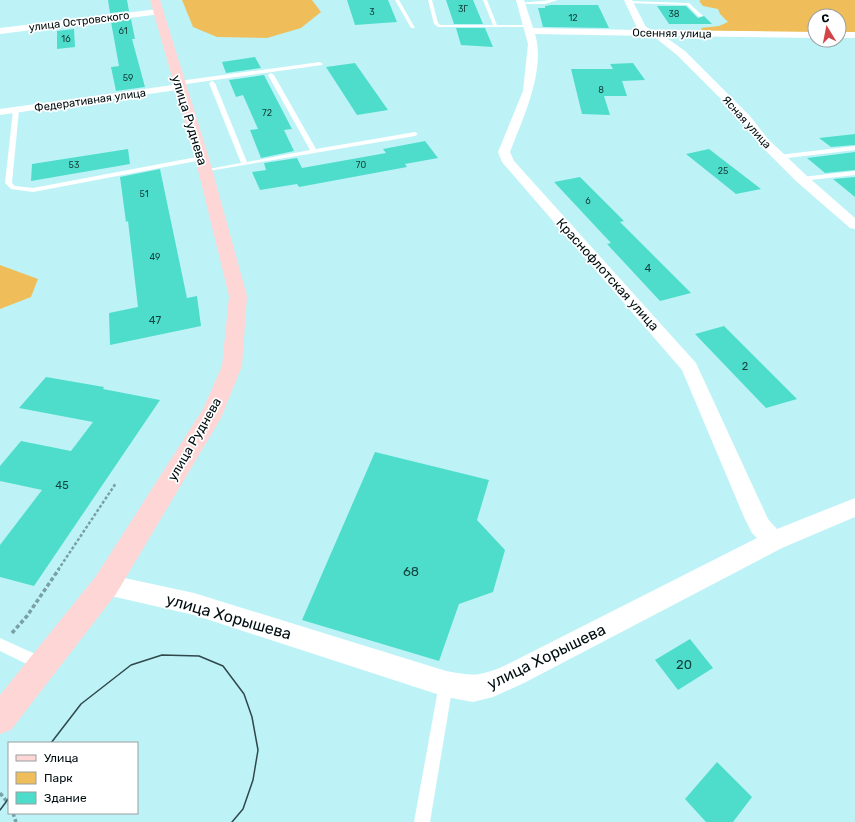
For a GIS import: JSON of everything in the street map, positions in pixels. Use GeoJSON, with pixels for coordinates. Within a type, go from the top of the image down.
{"type":"FeatureCollection","features":[{"type":"Feature","properties":{"kind":"main road","name":"улица Руднева"},"geometry":{"type":"LineString","coordinates":[[0,719],[106,584],[213,412],[232,366],[238,296],[203,164],[156,6]]}},
{"type":"Feature","properties":{"kind":"street"},"geometry":{"type":"LineString","coordinates":[[628,1],[638,18],[640,25],[647,33]]}},
{"type":"Feature","properties":{"kind":"street","name":"Краснофлотская улица"},"geometry":{"type":"LineString","coordinates":[[520,2],[530,29],[533,44],[528,91],[504,152],[508,162],[690,367],[755,517],[774,542]]}},
{"type":"Feature","properties":{"kind":"street","name":"улица Островского"},"geometry":{"type":"LineString","coordinates":[[0,31],[156,6]]}},
{"type":"Feature","properties":{"kind":"street","name":"Осенняя улица"},"geometry":{"type":"LineString","coordinates":[[530,29],[647,33],[807,35]]}},
{"type":"Feature","properties":{"kind":"street","name":"Ясная улица"},"geometry":{"type":"LineString","coordinates":[[647,33],[660,37],[681,53],[746,118],[764,142],[779,157],[802,179],[852,220]]}},
{"type":"Feature","properties":{"kind":"street","name":"Федеративная улица"},"geometry":{"type":"LineString","coordinates":[[0,112],[180,85]]}},
{"type":"Feature","properties":{"kind":"street","name":"улица Хорышева"},"geometry":{"type":"LineString","coordinates":[[106,584],[194,604],[446,684],[473,689],[493,684],[774,542],[855,507]]}},
{"type":"Feature","properties":{"kind":"lane"},"geometry":{"type":"LineString","coordinates":[[397,0],[413,27]]}},
{"type":"Feature","properties":{"kind":"lane"},"geometry":{"type":"LineString","coordinates":[[430,0],[436,24],[440,26],[530,29]]}},
{"type":"Feature","properties":{"kind":"lane"},"geometry":{"type":"LineString","coordinates":[[484,0],[496,27]]}},
{"type":"Feature","properties":{"kind":"lane"},"geometry":{"type":"LineString","coordinates":[[520,2],[545,3],[556,0]]}},
{"type":"Feature","properties":{"kind":"lane"},"geometry":{"type":"LineString","coordinates":[[628,1],[689,4],[701,16]]}},
{"type":"Feature","properties":{"kind":"lane"},"geometry":{"type":"LineString","coordinates":[[180,85],[320,64]]}},
{"type":"Feature","properties":{"kind":"lane"},"geometry":{"type":"LineString","coordinates":[[271,75],[314,151]]}},
{"type":"Feature","properties":{"kind":"lane"},"geometry":{"type":"LineString","coordinates":[[212,83],[245,164]]}},
{"type":"Feature","properties":{"kind":"lane"},"geometry":{"type":"LineString","coordinates":[[16,110],[8,182],[13,188],[33,190],[203,164],[245,164],[415,134]]}},
{"type":"Feature","properties":{"kind":"lane"},"geometry":{"type":"LineString","coordinates":[[779,157],[855,148]]}},
{"type":"Feature","properties":{"kind":"lane"},"geometry":{"type":"LineString","coordinates":[[802,179],[855,173]]}},
{"type":"Feature","properties":{"kind":"lane"},"geometry":{"type":"LineString","coordinates":[[1,644],[43,665]]}},
{"type":"Feature","properties":{"kind":"lane"},"geometry":{"type":"LineString","coordinates":[[422,822],[446,684]]}},
{"type":"Feature","properties":{"kind":"path"},"geometry":{"type":"LineString","coordinates":[[1,644],[27,616],[116,483]]}},
{"type":"Feature","properties":{"kind":"path"},"geometry":{"type":"LineString","coordinates":[[0,793],[8,803]]}},
{"type":"Feature","properties":{"kind":"green space"},"geometry":{"type":"Polygon","coordinates":[[[182,0],[312,0],[321,12],[301,28],[267,38],[217,37],[193,27],[182,0]]]}},
{"type":"Feature","properties":{"kind":"green space"},"geometry":{"type":"Polygon","coordinates":[[[855,0],[855,33],[847,33],[847,8],[807,8],[807,33],[703,31],[701,28],[719,26],[728,22],[720,14],[718,9],[703,6],[699,1],[855,0]]]}},
{"type":"Feature","properties":{"kind":"green space"},"geometry":{"type":"Polygon","coordinates":[[[0,265],[38,279],[31,297],[0,309],[0,265]]]}},
{"type":"Feature","properties":{"kind":"building"},"geometry":{"type":"Polygon","coordinates":[[[108,0],[127,0],[129,11],[110,13],[108,0]]]}},
{"type":"Feature","properties":{"kind":"building"},"geometry":{"type":"Polygon","coordinates":[[[347,0],[388,0],[397,22],[355,25],[347,0]]]}},
{"type":"Feature","properties":{"kind":"building"},"geometry":{"type":"Polygon","coordinates":[[[446,0],[473,0],[483,24],[454,24],[446,0]]]}},
{"type":"Feature","properties":{"kind":"building"},"geometry":{"type":"Polygon","coordinates":[[[598,5],[609,28],[543,27],[538,8],[545,8],[545,6],[598,5]]]}},
{"type":"Feature","properties":{"kind":"building"},"geometry":{"type":"Polygon","coordinates":[[[657,6],[686,6],[698,18],[704,16],[712,24],[669,24],[657,6]]]}},
{"type":"Feature","properties":{"kind":"building"},"geometry":{"type":"Polygon","coordinates":[[[131,19],[135,39],[132,39],[145,87],[116,91],[111,67],[119,66],[111,22],[131,19]]]}},
{"type":"Feature","properties":{"kind":"building"},"geometry":{"type":"Polygon","coordinates":[[[456,28],[485,28],[493,47],[461,45],[456,28]]]}},
{"type":"Feature","properties":{"kind":"building"},"geometry":{"type":"Polygon","coordinates":[[[74,29],[75,47],[57,49],[57,31],[74,29]]]}},
{"type":"Feature","properties":{"kind":"building"},"geometry":{"type":"Polygon","coordinates":[[[255,57],[261,68],[226,73],[222,62],[255,57]]]}},
{"type":"Feature","properties":{"kind":"building"},"geometry":{"type":"Polygon","coordinates":[[[355,63],[388,110],[357,115],[326,67],[355,63]]]}},
{"type":"Feature","properties":{"kind":"building"},"geometry":{"type":"Polygon","coordinates":[[[633,63],[645,80],[622,81],[627,96],[604,96],[610,115],[582,114],[571,69],[613,69],[610,64],[633,63]]]}},
{"type":"Feature","properties":{"kind":"building"},"geometry":{"type":"Polygon","coordinates":[[[264,75],[292,129],[284,130],[294,151],[261,158],[250,130],[258,129],[243,95],[236,97],[229,80],[264,75]]]}},
{"type":"Feature","properties":{"kind":"building"},"geometry":{"type":"Polygon","coordinates":[[[855,134],[855,145],[831,147],[819,138],[855,134]]]}},
{"type":"Feature","properties":{"kind":"building"},"geometry":{"type":"Polygon","coordinates":[[[425,141],[438,158],[405,164],[407,167],[299,187],[297,184],[260,190],[252,172],[266,170],[264,163],[297,158],[302,168],[386,153],[383,149],[425,141]]]}},
{"type":"Feature","properties":{"kind":"building"},"geometry":{"type":"Polygon","coordinates":[[[128,149],[130,164],[31,181],[32,164],[128,149]]]}},
{"type":"Feature","properties":{"kind":"building"},"geometry":{"type":"Polygon","coordinates":[[[709,149],[761,189],[736,194],[686,154],[709,149]]]}},
{"type":"Feature","properties":{"kind":"building"},"geometry":{"type":"Polygon","coordinates":[[[855,152],[855,170],[825,173],[807,158],[855,152]]]}},
{"type":"Feature","properties":{"kind":"building"},"geometry":{"type":"Polygon","coordinates":[[[160,169],[187,298],[197,296],[201,326],[110,345],[109,313],[138,307],[128,221],[126,222],[120,177],[160,169]]]}},
{"type":"Feature","properties":{"kind":"building"},"geometry":{"type":"Polygon","coordinates":[[[580,177],[624,221],[620,222],[691,293],[660,301],[607,244],[611,243],[554,182],[580,177]]]}},
{"type":"Feature","properties":{"kind":"building"},"geometry":{"type":"Polygon","coordinates":[[[855,177],[855,197],[833,179],[855,177]]]}},
{"type":"Feature","properties":{"kind":"building"},"geometry":{"type":"Polygon","coordinates":[[[724,326],[797,399],[766,408],[695,334],[724,326]]]}},
{"type":"Feature","properties":{"kind":"building"},"geometry":{"type":"Polygon","coordinates":[[[46,377],[104,387],[103,389],[160,400],[34,586],[0,577],[0,545],[42,490],[0,481],[0,466],[21,441],[71,451],[93,422],[19,408],[46,377]]]}},
{"type":"Feature","properties":{"kind":"building"},"geometry":{"type":"Polygon","coordinates":[[[375,452],[489,480],[477,520],[505,550],[493,592],[459,604],[439,661],[302,620],[375,452]]]}},
{"type":"Feature","properties":{"kind":"building"},"geometry":{"type":"Polygon","coordinates":[[[690,639],[713,668],[678,690],[655,660],[690,639]]]}},
{"type":"Feature","properties":{"kind":"building"},"geometry":{"type":"Polygon","coordinates":[[[717,762],[752,797],[733,822],[706,822],[685,799],[717,762]]]}},
{"type":"Feature","properties":{"kind":"tram line"},"geometry":{"type":"LineString","coordinates":[[52,742],[81,704],[131,665],[162,655],[199,656],[223,666],[244,694],[252,717],[258,750],[253,780],[243,809],[232,822]]}},
{"type":"Feature","properties":{"kind":"tram line"},"geometry":{"type":"LineString","coordinates":[[0,810],[8,799]]}}]}
